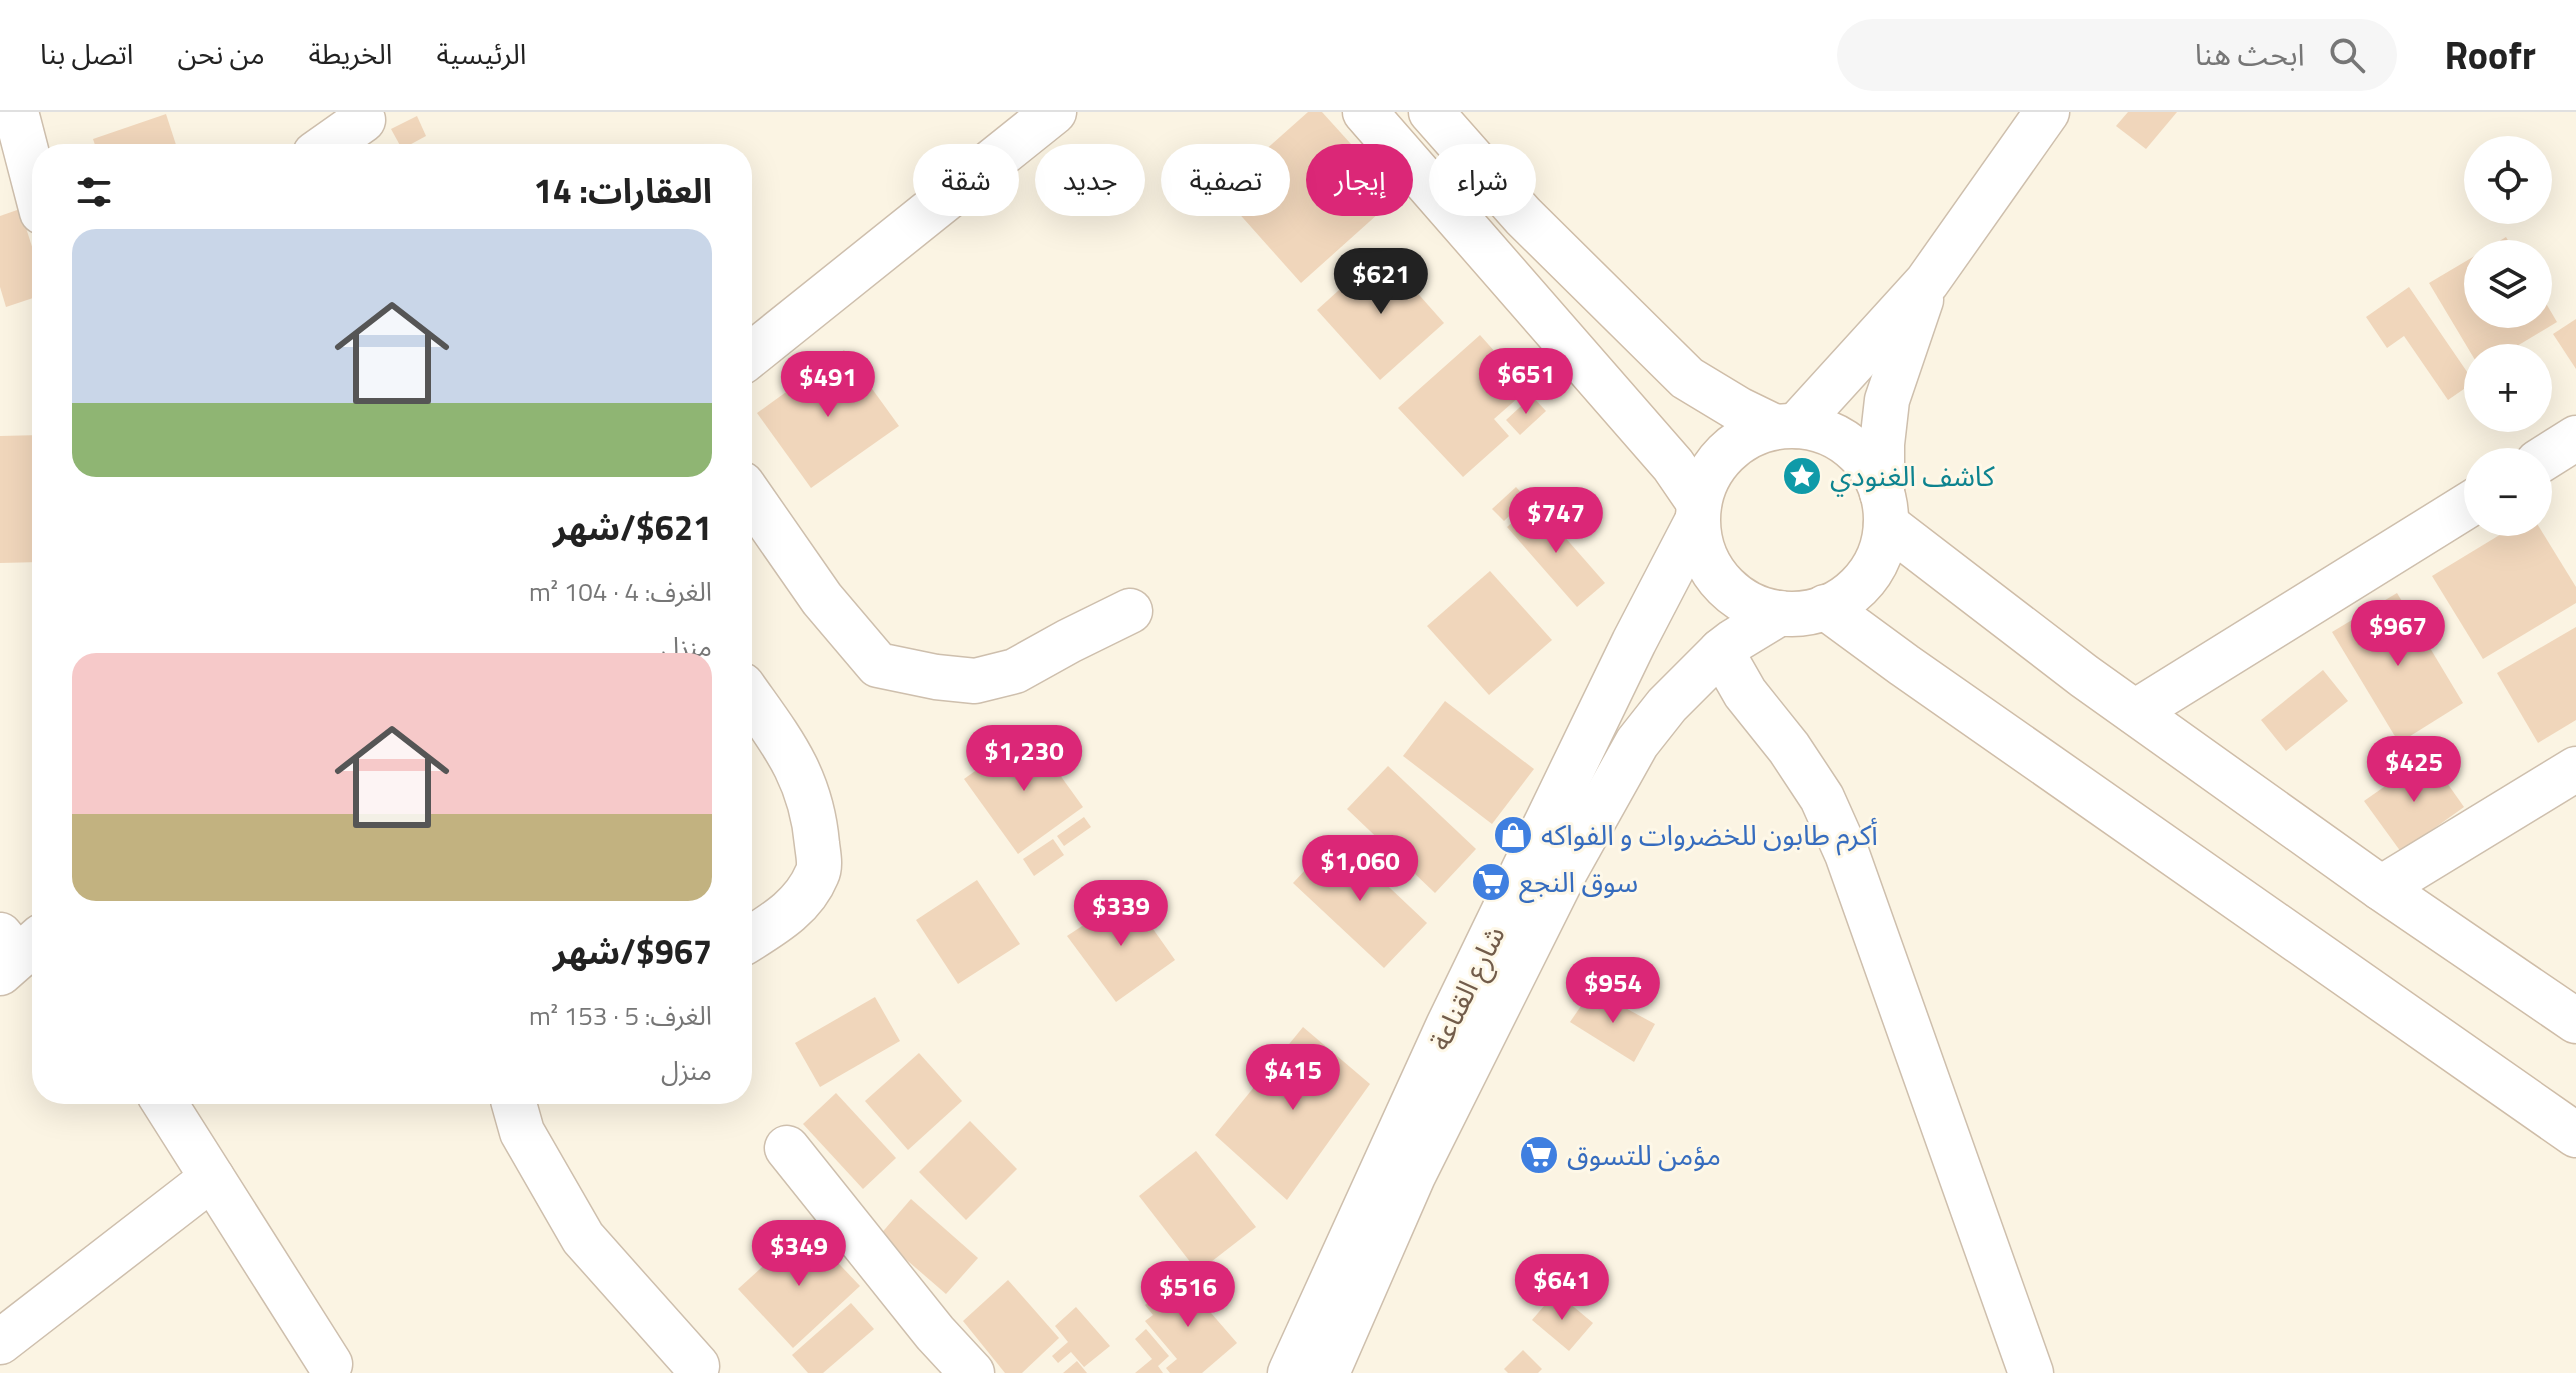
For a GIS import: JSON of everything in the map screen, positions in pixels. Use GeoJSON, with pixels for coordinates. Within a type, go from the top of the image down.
{"type":"FeatureCollection","features":[{"type":"Feature","properties":{"kind":"street"},"geometry":{"type":"LineString","coordinates":[[16,112],[32,174]]}},
{"type":"Feature","properties":{"kind":"street"},"geometry":{"type":"LineString","coordinates":[[752,354],[1054,112]]}},
{"type":"Feature","properties":{"kind":"street"},"geometry":{"type":"LineString","coordinates":[[1365,112],[1673,465],[1698,512],[1706,558],[1715,575],[1728,590],[1761,609],[1803,613],[1825,607],[1852,591],[1872,568],[1884,539],[1882,444],[1887,400],[1927,282]]}},
{"type":"Feature","properties":{"kind":"street"},"geometry":{"type":"LineString","coordinates":[[1431,112],[1523,216],[1687,378],[1740,410],[1785,427],[1828,433],[1856,451],[1867,464],[1884,508],[2135,712],[2381,888],[2576,1021]]}},
{"type":"Feature","properties":{"kind":"street"},"geometry":{"type":"LineString","coordinates":[[1698,512],[1712,471],[1734,446],[1754,434],[1785,427],[1927,282],[2047,112]]}},
{"type":"Feature","properties":{"kind":"street"},"geometry":{"type":"LineString","coordinates":[[329,144],[363,120]]}},
{"type":"Feature","properties":{"kind":"street"},"geometry":{"type":"LineString","coordinates":[[2552,453],[2576,438]]}},
{"type":"Feature","properties":{"kind":"street"},"geometry":{"type":"LineString","coordinates":[[752,498],[822,599],[878,665],[936,677],[975,681],[1015,671],[1130,611]]}},
{"type":"Feature","properties":{"kind":"street"},"geometry":{"type":"LineString","coordinates":[[2135,712],[2464,508]]}},
{"type":"Feature","properties":{"kind":"street","name":"شارع القناعة"},"geometry":{"type":"LineString","coordinates":[[1327,1373],[1550,861],[1634,642],[1698,512]]}},
{"type":"Feature","properties":{"kind":"street"},"geometry":{"type":"LineString","coordinates":[[1825,607],[2576,1135]]}},
{"type":"Feature","properties":{"kind":"street","name":"شارع القناعة"},"geometry":{"type":"LineString","coordinates":[[1290,1373],[1448,1026],[1550,861],[1667,705],[1721,651],[1780,613]]}},
{"type":"Feature","properties":{"kind":"street"},"geometry":{"type":"LineString","coordinates":[[1721,651],[1745,693],[1789,748],[1822,798],[1847,854],[2031,1373]]}},
{"type":"Feature","properties":{"kind":"street"},"geometry":{"type":"LineString","coordinates":[[752,699],[790,753],[814,810],[819,871],[785,917],[752,938]]}},
{"type":"Feature","properties":{"kind":"street"},"geometry":{"type":"LineString","coordinates":[[2381,888],[2576,769]]}},
{"type":"Feature","properties":{"kind":"street"},"geometry":{"type":"LineString","coordinates":[[165,1104],[330,1364]]}},
{"type":"Feature","properties":{"kind":"street"},"geometry":{"type":"LineString","coordinates":[[514,1104],[522,1132],[583,1238],[697,1366]]}},
{"type":"Feature","properties":{"kind":"street"},"geometry":{"type":"LineString","coordinates":[[787,1148],[935,1333],[972,1373]]}},
{"type":"Feature","properties":{"kind":"street"},"geometry":{"type":"LineString","coordinates":[[0,1342],[212,1178]]}},
{"type":"Feature","properties":{"kind":"building"},"geometry":{"type":"Polygon","coordinates":[[[1308,112],[1322,112],[1351,144],[1306,144],[1306,216],[1376,216],[1301,283],[1241,216],[1290,216],[1290,144],[1272,144],[1308,112]]]}},
{"type":"Feature","properties":{"kind":"building"},"geometry":{"type":"Polygon","coordinates":[[[2128,112],[2177,112],[2146,149],[2116,126],[2128,112]]]}},
{"type":"Feature","properties":{"kind":"building"},"geometry":{"type":"Polygon","coordinates":[[[166,114],[176,144],[95,144],[93,139],[166,114]]]}},
{"type":"Feature","properties":{"kind":"building"},"geometry":{"type":"Polygon","coordinates":[[[417,116],[426,136],[411,144],[399,144],[391,129],[417,116]]]}},
{"type":"Feature","properties":{"kind":"building"},"geometry":{"type":"Polygon","coordinates":[[[20,209],[32,247],[32,298],[6,307],[0,287],[0,216],[20,209]]]}},
{"type":"Feature","properties":{"kind":"building"},"geometry":{"type":"Polygon","coordinates":[[[1381,252],[1444,323],[1380,380],[1317,310],[1381,252]]]}},
{"type":"Feature","properties":{"kind":"building"},"geometry":{"type":"Polygon","coordinates":[[[2464,262],[2464,328],[2547,328],[2520,344],[2465,344],[2429,283],[2464,262]]]}},
{"type":"Feature","properties":{"kind":"building"},"geometry":{"type":"Polygon","coordinates":[[[2409,287],[2464,367],[2464,389],[2448,400],[2404,336],[2387,348],[2366,317],[2409,287]]]}},
{"type":"Feature","properties":{"kind":"building"},"geometry":{"type":"Polygon","coordinates":[[[2576,319],[2576,369],[2553,334],[2576,319]]]}},
{"type":"Feature","properties":{"kind":"building"},"geometry":{"type":"Polygon","coordinates":[[[1480,335],[1528,389],[1494,419],[1509,436],[1463,477],[1398,408],[1480,335]]]}},
{"type":"Feature","properties":{"kind":"building"},"geometry":{"type":"Polygon","coordinates":[[[844,350],[899,426],[811,488],[757,413],[844,350]]]}},
{"type":"Feature","properties":{"kind":"building"},"geometry":{"type":"Polygon","coordinates":[[[1532,396],[1546,411],[1520,435],[1506,420],[1532,396]]]}},
{"type":"Feature","properties":{"kind":"building"},"geometry":{"type":"Polygon","coordinates":[[[32,435],[32,562],[0,563],[0,436],[32,435]]]}},
{"type":"Feature","properties":{"kind":"building"},"geometry":{"type":"Polygon","coordinates":[[[1516,487],[1527,499],[1504,521],[1492,509],[1516,487]]]}},
{"type":"Feature","properties":{"kind":"building"},"geometry":{"type":"Polygon","coordinates":[[[1535,503],[1605,583],[1577,607],[1507,527],[1535,503]]]}},
{"type":"Feature","properties":{"kind":"building"},"geometry":{"type":"Polygon","coordinates":[[[2498,536],[2545,536],[2576,587],[2576,603],[2483,659],[2432,576],[2498,536]]]}},
{"type":"Feature","properties":{"kind":"building"},"geometry":{"type":"Polygon","coordinates":[[[1490,571],[1552,640],[1489,695],[1427,626],[1490,571]]]}},
{"type":"Feature","properties":{"kind":"building"},"geometry":{"type":"Polygon","coordinates":[[[2397,593],[2463,703],[2399,743],[2332,632],[2397,593]]]}},
{"type":"Feature","properties":{"kind":"building"},"geometry":{"type":"Polygon","coordinates":[[[2576,627],[2576,720],[2538,743],[2497,673],[2576,627]]]}},
{"type":"Feature","properties":{"kind":"building"},"geometry":{"type":"Polygon","coordinates":[[[2323,670],[2348,701],[2286,751],[2261,720],[2323,670]]]}},
{"type":"Feature","properties":{"kind":"building"},"geometry":{"type":"Polygon","coordinates":[[[1445,701],[1534,769],[1492,824],[1403,756],[1445,701]]]}},
{"type":"Feature","properties":{"kind":"building"},"geometry":{"type":"Polygon","coordinates":[[[1029,732],[1083,807],[1018,854],[964,779],[1029,732]]]}},
{"type":"Feature","properties":{"kind":"building"},"geometry":{"type":"Polygon","coordinates":[[[2428,756],[2464,807],[2401,852],[2364,801],[2428,756]]]}},
{"type":"Feature","properties":{"kind":"building"},"geometry":{"type":"Polygon","coordinates":[[[1388,766],[1476,849],[1435,893],[1347,809],[1388,766]]]}},
{"type":"Feature","properties":{"kind":"building"},"geometry":{"type":"Polygon","coordinates":[[[1084,817],[1091,827],[1064,846],[1057,836],[1084,817]]]}},
{"type":"Feature","properties":{"kind":"building"},"geometry":{"type":"Polygon","coordinates":[[[1336,837],[1427,923],[1384,968],[1293,883],[1336,837]]]}},
{"type":"Feature","properties":{"kind":"building"},"geometry":{"type":"Polygon","coordinates":[[[1053,839],[1064,855],[1034,876],[1023,859],[1053,839]]]}},
{"type":"Feature","properties":{"kind":"building"},"geometry":{"type":"Polygon","coordinates":[[[977,880],[1020,944],[958,984],[916,920],[977,880]]]}},
{"type":"Feature","properties":{"kind":"building"},"geometry":{"type":"Polygon","coordinates":[[[1129,895],[1175,960],[1116,1002],[1067,936],[1129,895]]]}},
{"type":"Feature","properties":{"kind":"building"},"geometry":{"type":"Polygon","coordinates":[[[1592,990],[1655,1024],[1634,1062],[1570,1022],[1592,990]]]}},
{"type":"Feature","properties":{"kind":"building"},"geometry":{"type":"Polygon","coordinates":[[[875,997],[900,1041],[820,1087],[795,1043],[875,997]]]}},
{"type":"Feature","properties":{"kind":"building"},"geometry":{"type":"Polygon","coordinates":[[[1303,1027],[1370,1084],[1287,1200],[1215,1135],[1303,1027]]]}},
{"type":"Feature","properties":{"kind":"building"},"geometry":{"type":"Polygon","coordinates":[[[919,1053],[962,1101],[908,1150],[865,1101],[919,1053]]]}},
{"type":"Feature","properties":{"kind":"building"},"geometry":{"type":"Polygon","coordinates":[[[836,1093],[896,1158],[863,1189],[803,1124],[836,1093]]]}},
{"type":"Feature","properties":{"kind":"building"},"geometry":{"type":"Polygon","coordinates":[[[970,1121],[1017,1169],[966,1220],[919,1172],[970,1121]]]}},
{"type":"Feature","properties":{"kind":"building"},"geometry":{"type":"Polygon","coordinates":[[[1196,1151],[1256,1227],[1198,1272],[1139,1196],[1196,1151]]]}},
{"type":"Feature","properties":{"kind":"building"},"geometry":{"type":"Polygon","coordinates":[[[911,1199],[978,1258],[946,1294],[879,1236],[911,1199]]]}},
{"type":"Feature","properties":{"kind":"building"},"geometry":{"type":"Polygon","coordinates":[[[805,1228],[860,1286],[793,1348],[738,1289],[805,1228]]]}},
{"type":"Feature","properties":{"kind":"building"},"geometry":{"type":"Polygon","coordinates":[[[1179,1276],[1237,1343],[1202,1373],[1170,1373],[1166,1368],[1177,1359],[1145,1321],[1153,1315],[1145,1305],[1179,1276]]]}},
{"type":"Feature","properties":{"kind":"building"},"geometry":{"type":"Polygon","coordinates":[[[1008,1280],[1059,1338],[1022,1373],[1005,1373],[963,1321],[1008,1280]]]}},
{"type":"Feature","properties":{"kind":"building"},"geometry":{"type":"Polygon","coordinates":[[[1556,1292],[1593,1323],[1569,1351],[1532,1320],[1556,1292]]]}},
{"type":"Feature","properties":{"kind":"building"},"geometry":{"type":"Polygon","coordinates":[[[851,1303],[874,1329],[823,1373],[808,1373],[792,1355],[851,1303]]]}},
{"type":"Feature","properties":{"kind":"building"},"geometry":{"type":"Polygon","coordinates":[[[1076,1307],[1110,1346],[1084,1367],[1071,1352],[1058,1363],[1052,1356],[1068,1342],[1055,1326],[1076,1307]]]}},
{"type":"Feature","properties":{"kind":"building"},"geometry":{"type":"Polygon","coordinates":[[[1146,1329],[1169,1356],[1158,1366],[1163,1373],[1135,1373],[1152,1359],[1135,1339],[1146,1329]]]}},
{"type":"Feature","properties":{"kind":"building"},"geometry":{"type":"Polygon","coordinates":[[[1523,1350],[1542,1369],[1538,1373],[1508,1373],[1504,1369],[1523,1350]]]}},
{"type":"Feature","properties":{"kind":"building"},"geometry":{"type":"Polygon","coordinates":[[[1077,1361],[1087,1373],[1063,1373],[1077,1361]]]}},
{"type":"Feature","properties":{"kind":"place","name":"كاشف الغنودي"},"geometry":{"type":"Point","coordinates":[1802,476]}},
{"type":"Feature","properties":{"kind":"place","name":"أكرم طابون للخضروات و الفواكه"},"geometry":{"type":"Point","coordinates":[1513,835]}},
{"type":"Feature","properties":{"kind":"place","name":"سوق النجع"},"geometry":{"type":"Point","coordinates":[1491,882]}},
{"type":"Feature","properties":{"kind":"place","name":"مؤمن للتسوق"},"geometry":{"type":"Point","coordinates":[1539,1155]}}]}
